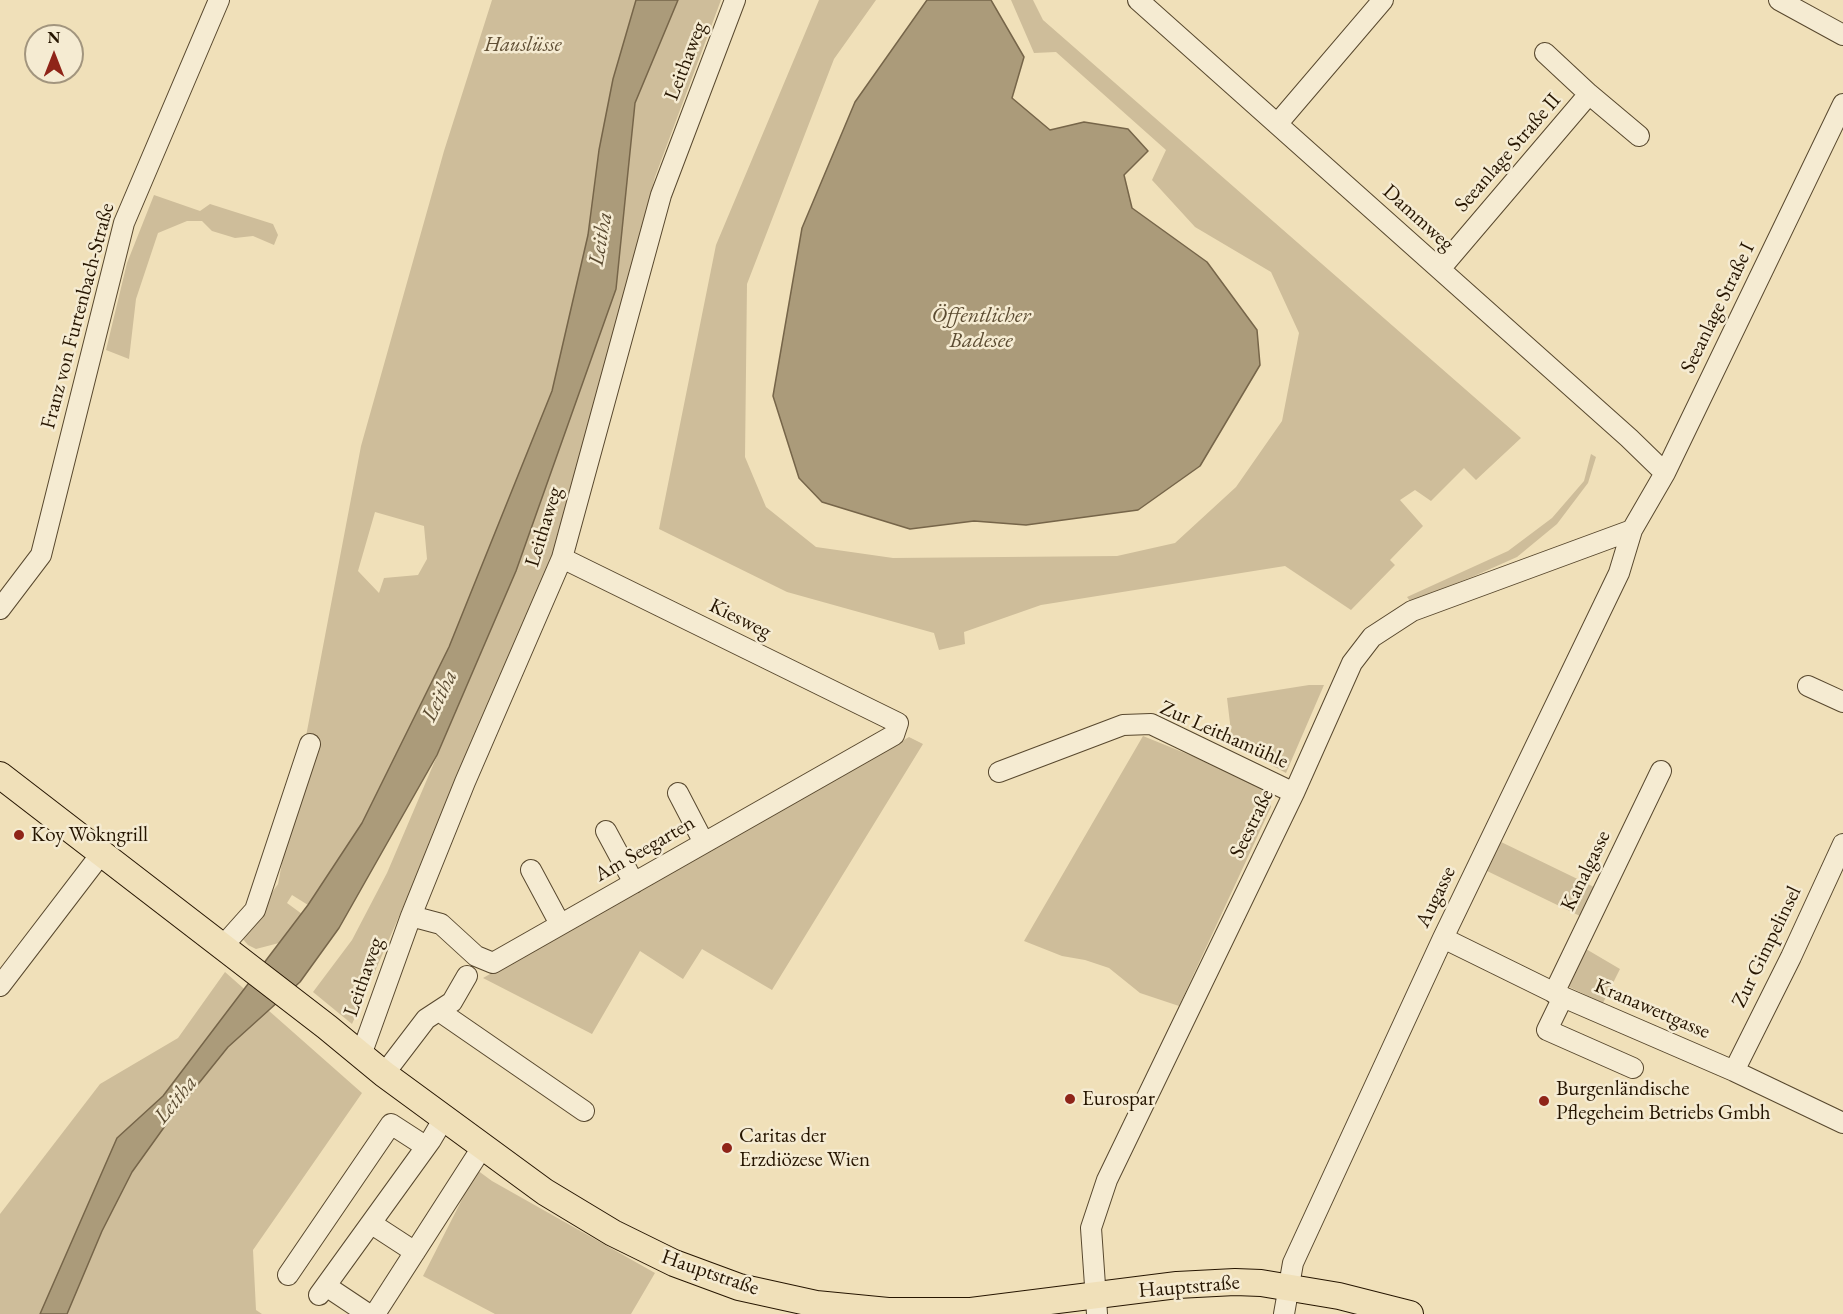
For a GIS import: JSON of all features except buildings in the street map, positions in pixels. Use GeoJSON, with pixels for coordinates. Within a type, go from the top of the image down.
{"type":"FeatureCollection","features":[{"type":"Feature","properties":{"kind":"main road","name":"Hauptstraße"},"geometry":{"type":"LineString","coordinates":[[0,775],[327,1027],[384,1074],[545,1192],[621,1238],[674,1263],[739,1287],[816,1304],[888,1311],[971,1311],[1096,1306],[1177,1285],[1261,1282],[1339,1296],[1410,1314]]}},
{"type":"Feature","properties":{"kind":"street","name":"Franz von Furtenbach-Straße"},"geometry":{"type":"LineString","coordinates":[[0,609],[41,555],[124,223],[219,0]]}},
{"type":"Feature","properties":{"kind":"street","name":"Leithaweg"},"geometry":{"type":"LineString","coordinates":[[361,1055],[411,916],[465,782],[562,558],[661,195],[735,0]]}},
{"type":"Feature","properties":{"kind":"street","name":"Dammweg"},"geometry":{"type":"LineString","coordinates":[[1138,0],[1629,438],[1665,473]]}},
{"type":"Feature","properties":{"kind":"street"},"geometry":{"type":"LineString","coordinates":[[1278,123],[1383,0]]}},
{"type":"Feature","properties":{"kind":"street"},"geometry":{"type":"LineString","coordinates":[[1779,0],[1843,36]]}},
{"type":"Feature","properties":{"kind":"street"},"geometry":{"type":"LineString","coordinates":[[1545,53],[1639,136]]}},
{"type":"Feature","properties":{"kind":"street","name":"Seeanlage Straße II"},"geometry":{"type":"LineString","coordinates":[[1440,269],[1589,94]]}},
{"type":"Feature","properties":{"kind":"street","name":"Seeanlage Straße I"},"geometry":{"type":"LineString","coordinates":[[1632,530],[1665,473],[1843,104]]}},
{"type":"Feature","properties":{"kind":"street","name":"Seestraße"},"geometry":{"type":"LineString","coordinates":[[1096,1306],[1090,1228],[1107,1180],[1294,793],[1352,663],[1372,637],[1412,610],[1632,530]]}},
{"type":"Feature","properties":{"kind":"street","name":"Augasse"},"geometry":{"type":"LineString","coordinates":[[1284,1314],[1293,1263],[1443,938],[1619,573],[1632,530]]}},
{"type":"Feature","properties":{"kind":"street","name":"Kiesweg"},"geometry":{"type":"LineString","coordinates":[[562,558],[898,723]]}},
{"type":"Feature","properties":{"kind":"street"},"geometry":{"type":"LineString","coordinates":[[1808,686],[1843,702]]}},
{"type":"Feature","properties":{"kind":"street","name":"Am Seegarten"},"geometry":{"type":"LineString","coordinates":[[411,916],[441,924],[476,956],[493,963],[894,735],[898,723]]}},
{"type":"Feature","properties":{"kind":"street","name":"Zur Leithamühle"},"geometry":{"type":"LineString","coordinates":[[999,772],[1123,725],[1151,724],[1294,793]]}},
{"type":"Feature","properties":{"kind":"street"},"geometry":{"type":"LineString","coordinates":[[227,950],[255,910],[310,744]]}},
{"type":"Feature","properties":{"kind":"street","name":"Kanalgasse"},"geometry":{"type":"LineString","coordinates":[[1633,1068],[1547,1030],[1558,995],[1661,771]]}},
{"type":"Feature","properties":{"kind":"street"},"geometry":{"type":"LineString","coordinates":[[678,793],[704,843]]}},
{"type":"Feature","properties":{"kind":"street"},"geometry":{"type":"LineString","coordinates":[[606,831],[634,883]]}},
{"type":"Feature","properties":{"kind":"street","name":"Zur Gimpelinsel"},"geometry":{"type":"LineString","coordinates":[[1734,1071],[1791,957],[1843,844]]}},
{"type":"Feature","properties":{"kind":"street"},"geometry":{"type":"LineString","coordinates":[[0,986],[102,854]]}},
{"type":"Feature","properties":{"kind":"street"},"geometry":{"type":"LineString","coordinates":[[531,870],[561,924]]}},
{"type":"Feature","properties":{"kind":"street","name":"Kranawettgasse"},"geometry":{"type":"LineString","coordinates":[[1443,938],[1558,995],[1734,1071],[1843,1123]]}},
{"type":"Feature","properties":{"kind":"street"},"geometry":{"type":"LineString","coordinates":[[384,1074],[426,1019],[452,1002],[467,976]]}},
{"type":"Feature","properties":{"kind":"street"},"geometry":{"type":"LineString","coordinates":[[439,1011],[584,1111]]}},
{"type":"Feature","properties":{"kind":"street"},"geometry":{"type":"LineString","coordinates":[[368,1314],[323,1290],[372,1224],[444,1118]]}},
{"type":"Feature","properties":{"kind":"street"},"geometry":{"type":"LineString","coordinates":[[288,1275],[391,1124],[424,1146]]}},
{"type":"Feature","properties":{"kind":"street"},"geometry":{"type":"LineString","coordinates":[[375,1314],[483,1146]]}},
{"type":"Feature","properties":{"kind":"street"},"geometry":{"type":"LineString","coordinates":[[372,1224],[415,1252]]}},
{"type":"Feature","properties":{"kind":"green space","name":"Hauslüsse"},"geometry":{"type":"Polygon","coordinates":[[[492,0],[636,0],[613,79],[599,150],[588,235],[552,391],[449,647],[362,823],[308,905],[292,895],[287,903],[302,914],[279,943],[256,949],[248,945],[241,937],[278,884],[361,446],[444,151],[492,0]],[[375,512],[358,571],[379,593],[384,578],[418,575],[427,559],[424,526],[375,512]]]}},
{"type":"Feature","properties":{"kind":"green space"},"geometry":{"type":"Polygon","coordinates":[[[678,0],[721,0],[655,177],[546,580],[352,1024],[313,992],[352,940],[387,873],[516,571],[583,382],[626,179],[635,103],[678,0]]]}},
{"type":"Feature","properties":{"kind":"green space"},"geometry":{"type":"Polygon","coordinates":[[[819,0],[876,0],[834,59],[747,284],[745,457],[766,507],[816,547],[893,558],[1117,556],[1175,543],[1236,487],[1282,421],[1299,333],[1271,272],[1195,227],[1152,180],[1166,150],[1056,52],[1034,53],[1011,0],[1033,0],[1043,20],[1521,438],[1476,480],[1464,468],[1431,501],[1415,490],[1400,500],[1423,526],[1390,560],[1395,565],[1351,610],[1285,566],[1041,605],[964,632],[965,644],[939,650],[934,633],[787,592],[659,529],[716,245],[819,0]]]}},
{"type":"Feature","properties":{"kind":"green space"},"geometry":{"type":"Polygon","coordinates":[[[154,195],[200,211],[210,204],[273,224],[278,235],[274,245],[253,236],[235,238],[212,231],[202,221],[187,221],[158,233],[136,299],[129,359],[106,350],[127,263],[154,195]]]}},
{"type":"Feature","properties":{"kind":"green space"},"geometry":{"type":"Polygon","coordinates":[[[1591,454],[1596,457],[1588,483],[1557,524],[1517,557],[1410,601],[1407,597],[1508,551],[1552,518],[1584,481],[1591,454]]]}},
{"type":"Feature","properties":{"kind":"green space"},"geometry":{"type":"Polygon","coordinates":[[[1309,685],[1324,685],[1286,773],[1231,743],[1227,698],[1309,685]]]}},
{"type":"Feature","properties":{"kind":"green space"},"geometry":{"type":"Polygon","coordinates":[[[1143,736],[1271,788],[1271,807],[1179,1006],[1140,993],[1109,968],[1085,960],[1062,956],[1024,941],[1143,736]]]}},
{"type":"Feature","properties":{"kind":"green space"},"geometry":{"type":"Polygon","coordinates":[[[909,737],[923,744],[772,990],[702,949],[683,979],[640,951],[592,1034],[483,978],[909,737]]]}},
{"type":"Feature","properties":{"kind":"green space"},"geometry":{"type":"Polygon","coordinates":[[[1499,841],[1594,887],[1580,916],[1485,870],[1499,841]]]}},
{"type":"Feature","properties":{"kind":"green space"},"geometry":{"type":"Polygon","coordinates":[[[1586,949],[1620,969],[1603,1003],[1567,986],[1586,949]]]}},
{"type":"Feature","properties":{"kind":"green space"},"geometry":{"type":"Polygon","coordinates":[[[225,972],[362,1093],[253,1250],[256,1310],[262,1314],[0,1314],[0,1214],[100,1084],[178,1038],[225,972]]]}},
{"type":"Feature","properties":{"kind":"green space"},"geometry":{"type":"Polygon","coordinates":[[[477,1170],[492,1181],[655,1273],[631,1314],[495,1314],[423,1276],[477,1170]]]}},
{"type":"Feature","properties":{"kind":"water","name":"Leitha"},"geometry":{"type":"Polygon","coordinates":[[[636,0],[678,0],[635,103],[616,289],[516,571],[437,755],[339,928],[300,982],[228,1047],[170,1119],[132,1172],[102,1231],[67,1314],[40,1314],[117,1138],[163,1096],[308,905],[362,823],[449,647],[552,391],[588,235],[599,150],[613,79],[636,0]]]}},
{"type":"Feature","properties":{"kind":"water","name":"Öffentlicher Badesee"},"geometry":{"type":"Polygon","coordinates":[[[927,0],[991,0],[1024,57],[1012,98],[1050,130],[1084,122],[1128,129],[1148,151],[1124,175],[1132,208],[1207,262],[1257,330],[1260,365],[1200,466],[1138,510],[1026,525],[974,521],[910,529],[822,502],[799,478],[773,396],[802,228],[855,102],[927,0]]]}},
{"type":"Feature","properties":{"kind":"place","name":"Koy Wokngrill"},"geometry":{"type":"Point","coordinates":[19,835]}},
{"type":"Feature","properties":{"kind":"place","name":"Eurospar"},"geometry":{"type":"Point","coordinates":[1070,1099]}},
{"type":"Feature","properties":{"kind":"place","name":"Burgenländische Pflegeheim Betriebs Gmbh"},"geometry":{"type":"Point","coordinates":[1544,1101]}},
{"type":"Feature","properties":{"kind":"place","name":"Caritas der Erzdiözese Wien"},"geometry":{"type":"Point","coordinates":[727,1148]}}]}
